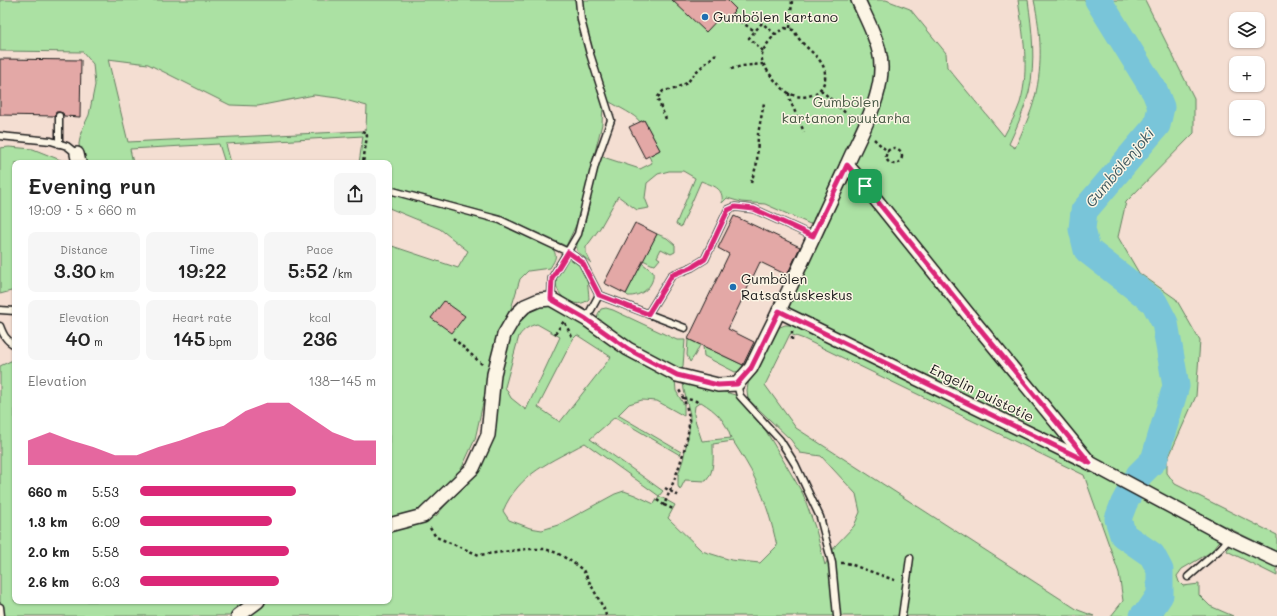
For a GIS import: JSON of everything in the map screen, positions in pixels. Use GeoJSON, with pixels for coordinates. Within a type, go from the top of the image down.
{"type":"FeatureCollection","features":[{"type":"Feature","properties":{"kind":"street"},"geometry":{"type":"LineString","coordinates":[[392,524],[423,516],[473,468],[488,435],[494,374],[504,335],[515,316],[526,306],[539,300],[551,299],[586,319],[628,349],[677,375],[718,385],[737,384],[751,368],[872,110],[882,65],[879,50],[858,0]]}},
{"type":"Feature","properties":{"kind":"street"},"geometry":{"type":"LineString","coordinates":[[847,165],[1090,463]]}},
{"type":"Feature","properties":{"kind":"street","name":"Engelin puistotie"},"geometry":{"type":"LineString","coordinates":[[779,311],[1090,463],[1230,538],[1277,560]]}},
{"type":"Feature","properties":{"kind":"street"},"geometry":{"type":"LineString","coordinates":[[238,616],[254,604]]}},
{"type":"Feature","properties":{"kind":"lane"},"geometry":{"type":"LineString","coordinates":[[551,299],[552,278],[578,234],[595,165],[611,120],[581,20],[579,0]]}},
{"type":"Feature","properties":{"kind":"lane"},"geometry":{"type":"LineString","coordinates":[[59,116],[59,144]]}},
{"type":"Feature","properties":{"kind":"lane"},"geometry":{"type":"LineString","coordinates":[[0,136],[51,141],[67,146],[78,159]]}},
{"type":"Feature","properties":{"kind":"lane"},"geometry":{"type":"LineString","coordinates":[[392,191],[500,220],[568,252],[582,262],[599,295],[685,328]]}},
{"type":"Feature","properties":{"kind":"lane"},"geometry":{"type":"LineString","coordinates":[[648,314],[672,275],[692,267],[705,259],[728,210],[735,207],[754,209],[813,236]]}},
{"type":"Feature","properties":{"kind":"lane"},"geometry":{"type":"LineString","coordinates":[[586,319],[599,295]]}},
{"type":"Feature","properties":{"kind":"lane"},"geometry":{"type":"LineString","coordinates":[[0,310],[12,311]]}},
{"type":"Feature","properties":{"kind":"lane"},"geometry":{"type":"LineString","coordinates":[[0,326],[4,337],[12,343]]}},
{"type":"Feature","properties":{"kind":"lane"},"geometry":{"type":"LineString","coordinates":[[737,384],[740,396],[780,440],[795,464],[820,517],[832,563],[837,616]]}},
{"type":"Feature","properties":{"kind":"lane"},"geometry":{"type":"LineString","coordinates":[[1188,577],[1220,549],[1230,538]]}},
{"type":"Feature","properties":{"kind":"lane"},"geometry":{"type":"LineString","coordinates":[[902,616],[910,558]]}},
{"type":"Feature","properties":{"kind":"lane"},"geometry":{"type":"LineString","coordinates":[[0,607],[1,616]]}},
{"type":"Feature","properties":{"kind":"path"},"geometry":{"type":"LineString","coordinates":[[790,28],[792,0]]}},
{"type":"Feature","properties":{"kind":"path"},"geometry":{"type":"LineString","coordinates":[[732,13],[755,31]]}},
{"type":"Feature","properties":{"kind":"path"},"geometry":{"type":"LineString","coordinates":[[763,50],[749,38],[762,23],[775,34]]}},
{"type":"Feature","properties":{"kind":"path"},"geometry":{"type":"LineString","coordinates":[[785,28],[790,28],[822,64],[824,69],[824,85],[821,90],[815,94],[804,96],[794,95],[789,93],[775,80],[763,64],[762,59],[764,47],[775,34],[785,28]]}},
{"type":"Feature","properties":{"kind":"path"},"geometry":{"type":"LineString","coordinates":[[666,119],[657,98],[663,92],[674,90],[687,83],[697,71],[716,54]]}},
{"type":"Feature","properties":{"kind":"path"},"geometry":{"type":"LineString","coordinates":[[731,69],[742,66],[763,64]]}},
{"type":"Feature","properties":{"kind":"path"},"geometry":{"type":"LineString","coordinates":[[789,93],[789,98],[804,132]]}},
{"type":"Feature","properties":{"kind":"path"},"geometry":{"type":"LineString","coordinates":[[751,182],[757,163],[758,134],[764,103]]}},
{"type":"Feature","properties":{"kind":"path"},"geometry":{"type":"LineString","coordinates":[[362,131],[366,133],[367,136],[363,160]]}},
{"type":"Feature","properties":{"kind":"path"},"geometry":{"type":"LineString","coordinates":[[892,149],[900,150],[902,155],[901,160],[895,164],[890,163],[887,159],[888,152],[892,149]]}},
{"type":"Feature","properties":{"kind":"path"},"geometry":{"type":"LineString","coordinates":[[564,321],[573,339]]}},
{"type":"Feature","properties":{"kind":"path"},"geometry":{"type":"LineString","coordinates":[[453,338],[494,374]]}},
{"type":"Feature","properties":{"kind":"path"},"geometry":{"type":"LineString","coordinates":[[664,505],[684,449],[689,420],[684,398],[676,386],[677,375]]}},
{"type":"Feature","properties":{"kind":"path"},"geometry":{"type":"LineString","coordinates":[[684,398],[699,404]]}},
{"type":"Feature","properties":{"kind":"path"},"geometry":{"type":"LineString","coordinates":[[665,488],[679,496]]}},
{"type":"Feature","properties":{"kind":"path"},"geometry":{"type":"LineString","coordinates":[[656,500],[673,509]]}},
{"type":"Feature","properties":{"kind":"path"},"geometry":{"type":"LineString","coordinates":[[423,516],[436,536],[479,555],[527,549],[545,549],[570,560],[583,570],[605,611],[606,616]]}},
{"type":"Feature","properties":{"kind":"path"},"geometry":{"type":"LineString","coordinates":[[832,563],[847,563],[907,585]]}},
{"type":"Feature","properties":{"kind":"green space","name":"Gumbölen kartanon puutarha"},"geometry":{"type":"Polygon","coordinates":[[[0,0],[886,0],[910,9],[946,53],[947,67],[1004,136],[1020,103],[1023,90],[1025,78],[1025,52],[1018,0],[1028,0],[1033,58],[1031,81],[1027,99],[1009,144],[1015,148],[1026,123],[1038,85],[1040,36],[1034,0],[1145,0],[1194,98],[1194,133],[1126,202],[1118,237],[1139,273],[1176,299],[1200,341],[1196,396],[1167,461],[1167,473],[1175,484],[1277,535],[1277,552],[793,312],[788,305],[821,220],[814,217],[814,222],[810,224],[765,204],[741,202],[727,198],[722,203],[719,190],[701,181],[681,227],[676,224],[695,178],[683,171],[669,171],[658,174],[647,183],[645,198],[649,208],[637,210],[618,196],[600,228],[586,247],[586,253],[591,263],[577,251],[577,242],[586,219],[600,156],[640,169],[652,163],[649,156],[660,150],[644,120],[640,122],[631,114],[610,102],[603,104],[602,124],[577,223],[566,246],[514,222],[477,210],[392,187],[392,160],[359,160],[363,136],[226,144],[230,160],[224,160],[219,144],[130,149],[132,160],[81,160],[79,144],[81,132],[89,115],[95,85],[93,64],[83,52],[0,51],[0,0]],[[108,59],[128,142],[362,131],[366,129],[367,106],[338,98],[314,95],[258,106],[230,105],[148,64],[108,59]]]}},
{"type":"Feature","properties":{"kind":"green space"},"geometry":{"type":"Polygon","coordinates":[[[9,147],[33,149],[60,160],[12,160],[12,291],[0,294],[0,148],[9,147]]]}},
{"type":"Feature","properties":{"kind":"green space"},"geometry":{"type":"Polygon","coordinates":[[[392,194],[456,210],[499,223],[551,246],[555,252],[555,257],[550,268],[528,271],[520,279],[510,312],[497,339],[475,439],[459,474],[426,509],[392,522],[392,246],[458,268],[468,251],[440,229],[392,209],[392,194]]]}},
{"type":"Feature","properties":{"kind":"green space"},"geometry":{"type":"Polygon","coordinates":[[[657,234],[667,238],[675,245],[675,252],[671,254],[661,249],[657,257],[660,259],[655,265],[643,260],[657,234]]]}},
{"type":"Feature","properties":{"kind":"green space"},"geometry":{"type":"Polygon","coordinates":[[[566,258],[573,259],[578,262],[585,273],[587,280],[589,299],[579,304],[573,303],[563,297],[557,287],[557,275],[566,258]]]}},
{"type":"Feature","properties":{"kind":"green space"},"geometry":{"type":"Polygon","coordinates":[[[642,263],[653,272],[652,282],[642,293],[628,296],[626,294],[642,263]]]}},
{"type":"Feature","properties":{"kind":"green space"},"geometry":{"type":"Polygon","coordinates":[[[545,304],[557,307],[675,379],[676,391],[684,405],[684,416],[657,401],[642,400],[629,404],[618,415],[681,452],[680,455],[615,417],[590,439],[663,491],[659,496],[675,505],[668,518],[702,551],[731,560],[760,563],[777,546],[763,496],[754,476],[733,441],[713,444],[713,464],[711,473],[706,481],[685,480],[680,490],[678,486],[678,475],[689,432],[690,415],[683,382],[702,385],[735,395],[766,431],[803,494],[816,530],[825,565],[835,546],[854,526],[860,512],[856,494],[821,456],[800,453],[791,440],[748,399],[747,390],[749,379],[775,329],[785,325],[797,325],[1095,472],[1222,538],[1211,552],[1182,569],[1177,576],[1179,582],[1183,586],[1199,584],[1199,595],[1210,606],[1233,616],[1111,616],[1123,601],[1119,573],[1084,475],[804,339],[790,334],[765,385],[796,428],[1078,610],[1094,616],[246,616],[264,604],[392,604],[392,529],[436,516],[475,471],[499,363],[520,313],[545,304]],[[537,324],[529,327],[519,336],[505,387],[511,398],[526,410],[560,337],[537,324]],[[577,335],[573,339],[538,407],[560,422],[611,357],[577,335]],[[701,402],[695,406],[694,414],[702,441],[731,438],[723,421],[712,409],[701,402]],[[585,443],[548,463],[527,478],[510,498],[503,511],[509,520],[530,528],[542,530],[558,525],[615,494],[624,491],[654,504],[659,496],[585,443]]]}},
{"type":"Feature","properties":{"kind":"green space"},"geometry":{"type":"Polygon","coordinates":[[[606,308],[677,340],[685,340],[682,370],[644,355],[597,320],[601,309],[606,308]]]}},
{"type":"Feature","properties":{"kind":"green space"},"geometry":{"type":"Polygon","coordinates":[[[688,339],[700,345],[690,362],[687,355],[688,339]]]}},
{"type":"Feature","properties":{"kind":"green space"},"geometry":{"type":"Polygon","coordinates":[[[703,346],[743,365],[743,368],[740,371],[735,372],[704,356],[703,346]]]}},
{"type":"Feature","properties":{"kind":"green space"},"geometry":{"type":"Polygon","coordinates":[[[12,360],[12,604],[246,604],[230,616],[0,616],[0,366],[12,360]]]}},
{"type":"Feature","properties":{"kind":"green space"},"geometry":{"type":"Polygon","coordinates":[[[1236,543],[1277,564],[1277,576],[1227,551],[1229,546],[1236,543]]]}},
{"type":"Feature","properties":{"kind":"building","name":"Gumbölen kartano"},"geometry":{"type":"Polygon","coordinates":[[[672,0],[727,0],[736,9],[726,19],[722,15],[706,32],[672,0]]]}},
{"type":"Feature","properties":{"kind":"building"},"geometry":{"type":"Polygon","coordinates":[[[0,59],[81,60],[80,117],[64,116],[63,113],[59,112],[56,112],[55,116],[0,115],[0,59]]]}},
{"type":"Feature","properties":{"kind":"building"},"geometry":{"type":"Polygon","coordinates":[[[644,120],[660,150],[645,158],[629,127],[644,120]]]}},
{"type":"Feature","properties":{"kind":"building"},"geometry":{"type":"Polygon","coordinates":[[[734,216],[800,247],[787,275],[760,262],[728,329],[754,342],[743,365],[688,339],[729,254],[718,248],[734,216]]]}},
{"type":"Feature","properties":{"kind":"building"},"geometry":{"type":"Polygon","coordinates":[[[635,223],[657,234],[626,294],[604,283],[635,223]]]}},
{"type":"Feature","properties":{"kind":"building"},"geometry":{"type":"Polygon","coordinates":[[[444,301],[465,316],[452,333],[431,318],[444,301]]]}},
{"type":"Feature","properties":{"kind":"waterway","name":"Gumbölenjoki"},"geometry":{"type":"LineString","coordinates":[[1098,0],[1155,92],[1161,107],[1157,125],[1084,211],[1082,229],[1087,250],[1154,302],[1165,323],[1176,386],[1154,460],[1139,475],[1124,503],[1118,519],[1123,535],[1152,555],[1160,570],[1160,595],[1148,613],[1143,616]]}},
{"type":"Feature","properties":{"kind":"place","name":"Gumbölen kartano"},"geometry":{"type":"Point","coordinates":[705,17]}},
{"type":"Feature","properties":{"kind":"place","name":"Gumbölen Ratsastuskeskus"},"geometry":{"type":"Point","coordinates":[733,287]}},
{"type":"Feature","properties":{"kind":"route"},"geometry":{"type":"LineString","coordinates":[[847,165],[865,186],[1090,463],[779,311],[751,368],[737,384],[718,385],[677,375],[628,349],[586,319],[551,299],[552,278],[568,252],[582,262],[599,295],[648,314],[672,275],[692,267],[705,259],[728,210],[735,207],[754,209],[813,236],[847,165]]}}]}
